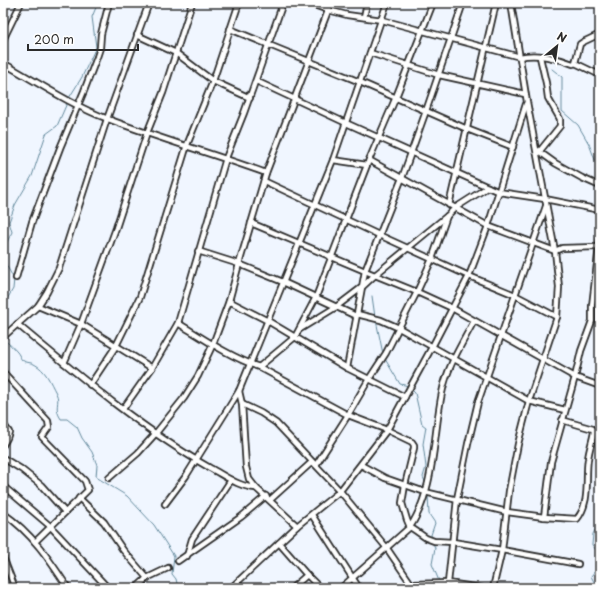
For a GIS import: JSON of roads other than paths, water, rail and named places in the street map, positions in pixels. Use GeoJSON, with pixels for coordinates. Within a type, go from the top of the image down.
{"type":"FeatureCollection","features":[{"type":"Feature","properties":{"kind":"street"},"geometry":{"type":"LineString","coordinates":[[3,40],[21,3]]}},
{"type":"Feature","properties":{"kind":"street"},"geometry":{"type":"LineString","coordinates":[[16,278],[32,222],[100,48],[101,34],[110,3]]}},
{"type":"Feature","properties":{"kind":"street"},"geometry":{"type":"LineString","coordinates":[[4,336],[38,306],[59,268],[107,119],[149,3]]}},
{"type":"Feature","properties":{"kind":"street"},"geometry":{"type":"LineString","coordinates":[[64,363],[81,324],[116,228],[147,133],[163,93],[192,3]]}},
{"type":"Feature","properties":{"kind":"street"},"geometry":{"type":"LineString","coordinates":[[90,385],[116,346],[140,297],[187,145],[213,81],[239,3]]}},
{"type":"Feature","properties":{"kind":"street"},"geometry":{"type":"LineString","coordinates":[[123,409],[152,368],[178,323],[226,158],[250,98],[284,3]]}},
{"type":"Feature","properties":{"kind":"street"},"geometry":{"type":"LineString","coordinates":[[308,3],[328,10],[364,18],[382,20],[422,32],[520,57],[560,59],[573,64],[575,63],[600,75]]}},
{"type":"Feature","properties":{"kind":"street"},"geometry":{"type":"LineString","coordinates":[[109,478],[138,453],[156,433],[198,376],[213,344],[229,301],[266,173],[331,3]]}},
{"type":"Feature","properties":{"kind":"street"},"geometry":{"type":"LineString","coordinates":[[364,18],[367,3]]}},
{"type":"Feature","properties":{"kind":"street"},"geometry":{"type":"LineString","coordinates":[[165,504],[196,460],[239,391],[333,160],[387,3]]}},
{"type":"Feature","properties":{"kind":"street"},"geometry":{"type":"LineString","coordinates":[[259,367],[295,337],[316,298],[367,165],[396,97],[433,3]]}},
{"type":"Feature","properties":{"kind":"street"},"geometry":{"type":"LineString","coordinates":[[347,368],[365,271],[402,178],[463,3]]}},
{"type":"Feature","properties":{"kind":"street"},"geometry":{"type":"LineString","coordinates":[[449,204],[496,3]]}},
{"type":"Feature","properties":{"kind":"street"},"geometry":{"type":"LineString","coordinates":[[493,588],[502,550],[513,466],[529,401],[557,317],[559,287],[555,251],[546,205],[538,150],[525,94],[511,3]]}},
{"type":"Feature","properties":{"kind":"street"},"geometry":{"type":"LineString","coordinates":[[230,29],[513,147]]}},
{"type":"Feature","properties":{"kind":"street"},"geometry":{"type":"LineString","coordinates":[[575,63],[580,44],[600,34]]}},
{"type":"Feature","properties":{"kind":"street"},"geometry":{"type":"LineString","coordinates":[[137,35],[176,53],[213,81],[250,98]]}},
{"type":"Feature","properties":{"kind":"street"},"geometry":{"type":"LineString","coordinates":[[370,53],[439,74],[525,94]]}},
{"type":"Feature","properties":{"kind":"street"},"geometry":{"type":"LineString","coordinates":[[538,150],[561,123],[548,98],[540,57]]}},
{"type":"Feature","properties":{"kind":"street"},"geometry":{"type":"LineString","coordinates":[[3,63],[78,106],[107,119],[226,158],[266,173]]}},
{"type":"Feature","properties":{"kind":"street"},"geometry":{"type":"LineString","coordinates":[[256,81],[294,100],[499,192],[600,210]]}},
{"type":"Feature","properties":{"kind":"street"},"geometry":{"type":"LineString","coordinates":[[230,588],[297,526],[340,491],[387,430],[469,276],[488,226],[527,102]]}},
{"type":"Feature","properties":{"kind":"street"},"geometry":{"type":"LineString","coordinates":[[538,150],[566,169],[600,186]]}},
{"type":"Feature","properties":{"kind":"street"},"geometry":{"type":"LineString","coordinates":[[333,160],[367,165]]}},
{"type":"Feature","properties":{"kind":"street"},"geometry":{"type":"LineString","coordinates":[[369,160],[488,226],[533,244],[555,251],[562,248],[598,247]]}},
{"type":"Feature","properties":{"kind":"street"},"geometry":{"type":"LineString","coordinates":[[264,181],[469,276],[515,295],[557,317]]}},
{"type":"Feature","properties":{"kind":"street"},"geometry":{"type":"LineString","coordinates":[[299,330],[336,307],[362,288],[375,275],[455,208],[488,187]]}},
{"type":"Feature","properties":{"kind":"street"},"geometry":{"type":"LineString","coordinates":[[448,583],[457,499],[478,402],[546,205]]}},
{"type":"Feature","properties":{"kind":"street"},"geometry":{"type":"LineString","coordinates":[[270,500],[314,463],[348,415],[386,353],[418,292],[432,259],[447,216]]}},
{"type":"Feature","properties":{"kind":"street"},"geometry":{"type":"LineString","coordinates":[[252,223],[418,292],[452,308],[575,377],[600,386]]}},
{"type":"Feature","properties":{"kind":"street"},"geometry":{"type":"LineString","coordinates":[[544,517],[551,462],[581,351],[592,321],[592,306],[600,238]]}},
{"type":"Feature","properties":{"kind":"street"},"geometry":{"type":"LineString","coordinates":[[198,250],[239,264],[283,282],[336,307],[357,315],[381,320],[399,328],[529,401],[565,410]]}},
{"type":"Feature","properties":{"kind":"street"},"geometry":{"type":"LineString","coordinates":[[229,301],[268,321],[347,368],[405,397]]}},
{"type":"Feature","properties":{"kind":"street"},"geometry":{"type":"LineString","coordinates":[[38,306],[81,324],[152,368]]}},
{"type":"Feature","properties":{"kind":"street"},"geometry":{"type":"LineString","coordinates":[[341,588],[410,527],[417,517],[429,480],[442,393],[454,359],[474,321]]}},
{"type":"Feature","properties":{"kind":"street"},"geometry":{"type":"LineString","coordinates":[[178,323],[213,344],[348,415],[387,430],[412,442],[414,444],[402,503],[410,527],[429,540],[453,542],[578,564]]}},
{"type":"Feature","properties":{"kind":"street"},"geometry":{"type":"LineString","coordinates":[[17,324],[90,385],[156,433],[196,460],[231,480],[248,488],[256,488]]}},
{"type":"Feature","properties":{"kind":"street"},"geometry":{"type":"LineString","coordinates":[[3,372],[48,421],[49,427],[42,435],[43,438],[85,481],[88,490],[35,542]]}},
{"type":"Feature","properties":{"kind":"street"},"geometry":{"type":"LineString","coordinates":[[239,391],[242,404],[246,467],[249,479],[256,488],[297,526]]}},
{"type":"Feature","properties":{"kind":"street"},"geometry":{"type":"LineString","coordinates":[[242,404],[262,413],[276,423],[314,463],[340,491],[386,547],[413,586],[448,583],[481,588]]}},
{"type":"Feature","properties":{"kind":"street"},"geometry":{"type":"LineString","coordinates":[[361,465],[384,478],[425,492],[508,512],[544,517],[577,519],[586,499],[588,460],[594,431],[593,429],[562,420]]}},
{"type":"Feature","properties":{"kind":"street"},"geometry":{"type":"LineString","coordinates":[[3,424],[8,432],[7,438],[3,445]]}},
{"type":"Feature","properties":{"kind":"street"},"geometry":{"type":"LineString","coordinates":[[3,458],[21,469],[41,486],[65,512]]}},
{"type":"Feature","properties":{"kind":"street"},"geometry":{"type":"LineString","coordinates":[[187,556],[192,539],[231,480]]}},
{"type":"Feature","properties":{"kind":"street"},"geometry":{"type":"LineString","coordinates":[[3,486],[50,526],[108,588]]}},
{"type":"Feature","properties":{"kind":"street"},"geometry":{"type":"LineString","coordinates":[[178,561],[187,556],[266,496]]}},
{"type":"Feature","properties":{"kind":"street"},"geometry":{"type":"LineString","coordinates":[[79,498],[104,522],[123,550],[147,578]]}},
{"type":"Feature","properties":{"kind":"street"},"geometry":{"type":"LineString","coordinates":[[3,513],[18,523],[46,554],[68,588]]}},
{"type":"Feature","properties":{"kind":"street"},"geometry":{"type":"LineString","coordinates":[[312,515],[360,588]]}},
{"type":"Feature","properties":{"kind":"street"},"geometry":{"type":"LineString","coordinates":[[279,543],[320,588]]}},
{"type":"Feature","properties":{"kind":"street"},"geometry":{"type":"LineString","coordinates":[[3,557],[15,588]]}},
{"type":"Feature","properties":{"kind":"street"},"geometry":{"type":"LineString","coordinates":[[136,588],[147,578],[168,568]]}},
{"type":"Feature","properties":{"kind":"street"},"geometry":{"type":"LineString","coordinates":[[292,588],[307,575]]}},
{"type":"Feature","properties":{"kind":"waterway"},"geometry":{"type":"LineString","coordinates":[[69,98],[82,77],[96,47],[92,17],[97,3]]}},
{"type":"Feature","properties":{"kind":"waterway"},"geometry":{"type":"LineString","coordinates":[[552,69],[562,77],[562,111],[578,125],[589,144],[600,173]]}},
{"type":"Feature","properties":{"kind":"waterway"},"geometry":{"type":"LineString","coordinates":[[3,306],[13,289],[14,279],[4,261],[5,246],[12,232],[9,222],[15,205],[32,176],[46,134],[57,126],[67,103]]}},
{"type":"Feature","properties":{"kind":"waterway"},"geometry":{"type":"LineString","coordinates":[[372,296],[375,317]]}},
{"type":"Feature","properties":{"kind":"waterway"},"geometry":{"type":"LineString","coordinates":[[376,320],[383,354]]}},
{"type":"Feature","properties":{"kind":"waterway"},"geometry":{"type":"LineString","coordinates":[[3,339],[18,353],[22,360],[32,363],[38,367],[47,377],[56,393],[58,400],[57,408],[61,419],[67,419],[77,427],[82,438],[92,452],[97,465],[96,477],[127,496],[154,525],[174,556],[172,574],[176,579],[178,588]]}},
{"type":"Feature","properties":{"kind":"waterway"},"geometry":{"type":"LineString","coordinates":[[385,359],[400,384],[409,386]]}},
{"type":"Feature","properties":{"kind":"waterway"},"geometry":{"type":"LineString","coordinates":[[411,389],[415,393],[422,424],[426,427],[423,444],[426,467],[423,477],[426,484]]}},
{"type":"Feature","properties":{"kind":"waterway"},"geometry":{"type":"LineString","coordinates":[[428,495],[429,514],[435,523],[431,535],[432,537]]}},
{"type":"Feature","properties":{"kind":"waterway"},"geometry":{"type":"LineString","coordinates":[[600,521],[593,534],[592,545],[598,552],[600,552]]}},
{"type":"Feature","properties":{"kind":"waterway"},"geometry":{"type":"LineString","coordinates":[[433,543],[435,548],[432,564],[439,581]]}},
{"type":"Feature","properties":{"kind":"waterway"},"geometry":{"type":"LineString","coordinates":[[600,565],[591,576],[594,582],[600,587]]}},
{"type":"Feature","properties":{"kind":"waterway"},"geometry":{"type":"LineString","coordinates":[[440,584],[442,588]]}}]}
